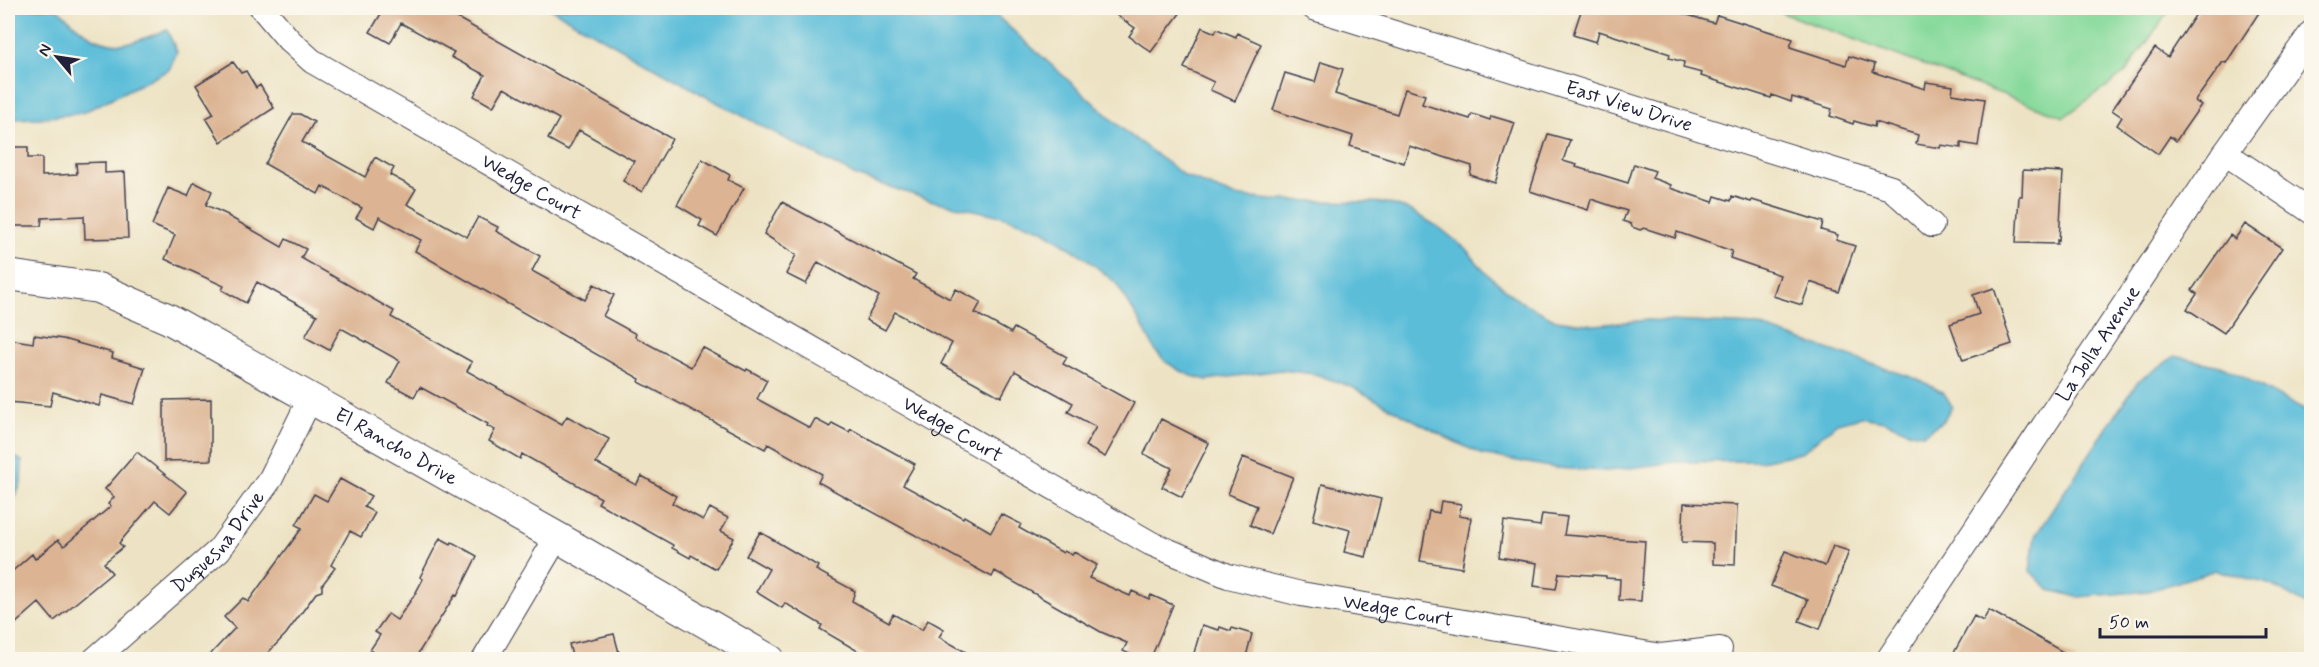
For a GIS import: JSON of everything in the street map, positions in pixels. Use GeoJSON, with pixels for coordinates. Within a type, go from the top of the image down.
{"type":"FeatureCollection","features":[{"type":"Feature","properties":{"kind":"street","name":"Wedge Court"},"geometry":{"type":"LineString","coordinates":[[262,8],[289,40],[312,61],[1150,543],[1228,576],[1301,594],[1661,656],[1720,649]]}},
{"type":"Feature","properties":{"kind":"street","name":"East View Drive"},"geometry":{"type":"LineString","coordinates":[[1314,8],[1891,188],[1932,225]]}},
{"type":"Feature","properties":{"kind":"street","name":"La Jolla Avenue"},"geometry":{"type":"LineString","coordinates":[[1888,660],[2225,153],[2312,32]]}},
{"type":"Feature","properties":{"kind":"street"},"geometry":{"type":"LineString","coordinates":[[2225,153],[2312,212]]}},
{"type":"Feature","properties":{"kind":"street","name":"El Rancho Drive"},"geometry":{"type":"LineString","coordinates":[[8,275],[98,288],[169,319],[557,537],[770,660]]}},
{"type":"Feature","properties":{"kind":"street","name":"Duquesna Drive"},"geometry":{"type":"LineString","coordinates":[[94,660],[219,550],[270,478],[310,399]]}},
{"type":"Feature","properties":{"kind":"street"},"geometry":{"type":"LineString","coordinates":[[484,660],[557,537]]}},
{"type":"Feature","properties":{"kind":"green space"},"geometry":{"type":"Polygon","coordinates":[[[1769,8],[2171,8],[2125,73],[2064,117],[1769,8]]]}},
{"type":"Feature","properties":{"kind":"water"},"geometry":{"type":"Polygon","coordinates":[[[8,8],[56,8],[86,33],[107,43],[136,41],[167,30],[177,52],[169,70],[82,113],[8,119],[8,8]]]}},
{"type":"Feature","properties":{"kind":"water"},"geometry":{"type":"Polygon","coordinates":[[[549,8],[988,8],[1126,132],[1185,176],[1234,196],[1271,200],[1387,203],[1410,210],[1440,228],[1466,249],[1485,272],[1518,300],[1556,320],[1595,325],[1648,320],[1756,325],[1920,380],[1944,393],[1952,406],[1943,421],[1923,434],[1911,432],[1884,421],[1861,417],[1837,423],[1801,453],[1760,461],[1676,462],[1607,471],[1555,468],[1481,454],[1352,387],[1315,374],[1281,370],[1207,380],[1192,376],[1166,362],[1155,350],[1116,283],[1083,256],[1041,229],[1002,216],[933,201],[856,176],[707,97],[549,8]]]}},
{"type":"Feature","properties":{"kind":"water"},"geometry":{"type":"Polygon","coordinates":[[[2175,356],[2225,367],[2311,414],[2311,608],[2272,585],[2216,570],[2149,591],[2078,597],[2049,590],[2030,571],[2035,536],[2138,381],[2175,356]]]}},
{"type":"Feature","properties":{"kind":"water"},"geometry":{"type":"Polygon","coordinates":[[[8,453],[22,461],[21,484],[8,511],[8,453]]]}},
{"type":"Feature","properties":{"kind":"building"},"geometry":{"type":"Polygon","coordinates":[[[373,8],[454,8],[450,14],[672,139],[642,192],[623,181],[634,161],[579,130],[568,150],[548,139],[559,119],[504,88],[493,107],[474,96],[485,75],[451,57],[454,52],[401,23],[390,43],[370,32],[382,12],[373,8]]]}},
{"type":"Feature","properties":{"kind":"building"},"geometry":{"type":"Polygon","coordinates":[[[1106,8],[1184,8],[1151,52],[1129,36],[1135,28],[1106,8]]]}},
{"type":"Feature","properties":{"kind":"building"},"geometry":{"type":"Polygon","coordinates":[[[1582,8],[1665,8],[1714,23],[1717,15],[1793,39],[1790,47],[1846,65],[1849,56],[1875,64],[1873,72],[1925,89],[1926,82],[1953,86],[1952,94],[1985,99],[1978,146],[1961,143],[1961,148],[1941,145],[1940,148],[1916,144],[1918,135],[1875,122],[1874,127],[1854,121],[1853,124],[1830,116],[1832,109],[1792,97],[1791,102],[1772,95],[1771,98],[1701,76],[1702,73],[1683,68],[1684,62],[1669,58],[1670,54],[1599,31],[1596,42],[1573,35],[1582,8]]]}},
{"type":"Feature","properties":{"kind":"building"},"geometry":{"type":"Polygon","coordinates":[[[2200,8],[2262,8],[2226,63],[2223,62],[2195,101],[2201,105],[2176,141],[2170,136],[2158,154],[2117,125],[2122,117],[2112,110],[2155,48],[2168,57],[2200,8]]]}},
{"type":"Feature","properties":{"kind":"building"},"geometry":{"type":"Polygon","coordinates":[[[1202,27],[1215,33],[1217,29],[1236,37],[1237,33],[1261,44],[1235,101],[1210,90],[1214,82],[1184,68],[1202,27]]]}},
{"type":"Feature","properties":{"kind":"building"},"geometry":{"type":"Polygon","coordinates":[[[233,62],[241,73],[246,71],[256,88],[260,85],[274,108],[221,142],[206,118],[214,114],[196,85],[233,62]]]}},
{"type":"Feature","properties":{"kind":"building"},"geometry":{"type":"Polygon","coordinates":[[[1321,62],[1343,69],[1335,94],[1397,114],[1405,89],[1425,95],[1422,104],[1470,119],[1472,114],[1490,120],[1491,116],[1515,123],[1495,183],[1470,175],[1472,166],[1409,146],[1404,163],[1350,146],[1353,136],[1273,110],[1285,73],[1315,82],[1321,62]]]}},
{"type":"Feature","properties":{"kind":"building"},"geometry":{"type":"Polygon","coordinates":[[[293,114],[300,114],[314,122],[302,142],[365,177],[375,157],[394,168],[390,175],[416,189],[407,204],[467,237],[478,217],[498,227],[496,231],[540,256],[532,271],[585,300],[594,284],[614,295],[603,316],[636,334],[635,337],[691,367],[702,347],[746,371],[747,369],[767,380],[757,399],[810,428],[815,419],[830,427],[832,423],[849,432],[851,429],[915,464],[903,485],[991,532],[1001,514],[1021,524],[1019,528],[1063,553],[1064,551],[1072,555],[1074,552],[1097,565],[1089,578],[1130,596],[1132,591],[1149,599],[1151,595],[1173,605],[1150,660],[1142,660],[1123,651],[1127,643],[1101,632],[995,571],[992,577],[818,482],[822,474],[768,444],[765,449],[639,382],[640,379],[415,251],[421,240],[379,217],[374,228],[356,218],[362,208],[322,186],[318,194],[265,164],[293,114]]]}},
{"type":"Feature","properties":{"kind":"building"},"geometry":{"type":"Polygon","coordinates":[[[1548,134],[1570,140],[1563,161],[1577,165],[1576,167],[1628,183],[1634,164],[1655,171],[1652,178],[1671,185],[1670,188],[1713,202],[1715,196],[1731,201],[1732,196],[1823,222],[1821,230],[1838,235],[1836,240],[1855,246],[1839,292],[1810,282],[1802,305],[1773,296],[1780,275],[1730,258],[1732,251],[1677,232],[1675,238],[1644,228],[1640,230],[1623,221],[1627,211],[1591,199],[1588,210],[1530,191],[1548,134]]]}},
{"type":"Feature","properties":{"kind":"building"},"geometry":{"type":"Polygon","coordinates":[[[8,147],[28,147],[28,158],[42,158],[42,176],[77,174],[76,163],[105,162],[105,173],[125,172],[128,238],[85,239],[84,216],[42,218],[41,226],[12,226],[12,198],[8,198],[8,147]]]}},
{"type":"Feature","properties":{"kind":"building"},"geometry":{"type":"Polygon","coordinates":[[[702,159],[730,175],[728,180],[744,188],[717,236],[699,226],[702,220],[677,205],[702,159]]]}},
{"type":"Feature","properties":{"kind":"building"},"geometry":{"type":"Polygon","coordinates":[[[2023,170],[2063,172],[2057,244],[2016,243],[2023,170]]]}},
{"type":"Feature","properties":{"kind":"building"},"geometry":{"type":"Polygon","coordinates":[[[194,182],[212,191],[206,205],[228,215],[282,247],[286,239],[306,249],[301,258],[394,311],[391,317],[472,362],[467,371],[562,424],[567,416],[609,439],[596,463],[636,485],[642,476],[676,496],[672,503],[703,520],[710,508],[728,518],[721,531],[734,538],[716,569],[691,555],[690,558],[672,548],[673,545],[598,503],[601,498],[522,454],[520,459],[489,441],[495,430],[487,426],[488,424],[420,387],[414,397],[388,383],[400,361],[341,328],[329,350],[305,337],[317,315],[257,282],[246,303],[222,290],[224,286],[165,259],[175,235],[152,225],[168,188],[188,196],[194,182]]]}},
{"type":"Feature","properties":{"kind":"building"},"geometry":{"type":"Polygon","coordinates":[[[782,202],[916,274],[913,279],[950,299],[956,289],[981,302],[975,313],[1011,333],[1014,328],[1067,357],[1063,364],[1134,403],[1105,457],[1085,446],[1096,427],[1068,412],[1073,403],[1015,371],[1001,397],[941,364],[952,343],[895,312],[885,330],[866,320],[879,296],[818,262],[806,284],[786,274],[796,255],[764,234],[782,202]]]}},
{"type":"Feature","properties":{"kind":"building"},"geometry":{"type":"Polygon","coordinates":[[[2245,224],[2282,248],[2224,333],[2187,309],[2197,294],[2192,290],[2230,235],[2235,239],[2245,224]]]}},
{"type":"Feature","properties":{"kind":"building"},"geometry":{"type":"Polygon","coordinates":[[[1994,288],[2012,344],[1963,360],[1950,324],[1979,314],[1973,295],[1994,288]]]}},
{"type":"Feature","properties":{"kind":"building"},"geometry":{"type":"Polygon","coordinates":[[[34,335],[63,339],[113,353],[112,358],[145,368],[134,404],[102,395],[99,406],[53,392],[50,406],[9,402],[12,388],[8,388],[8,339],[33,343],[34,335]]]}},
{"type":"Feature","properties":{"kind":"building"},"geometry":{"type":"Polygon","coordinates":[[[211,399],[211,460],[164,461],[164,400],[211,399]]]}},
{"type":"Feature","properties":{"kind":"building"},"geometry":{"type":"Polygon","coordinates":[[[1161,419],[1209,443],[1182,497],[1162,487],[1172,468],[1144,454],[1161,419]]]}},
{"type":"Feature","properties":{"kind":"building"},"geometry":{"type":"Polygon","coordinates":[[[137,452],[187,492],[170,513],[155,501],[119,543],[123,547],[104,563],[112,573],[54,621],[39,603],[8,630],[8,575],[32,554],[35,559],[58,540],[64,546],[111,506],[108,504],[114,497],[105,489],[137,452]]]}},
{"type":"Feature","properties":{"kind":"building"},"geometry":{"type":"Polygon","coordinates":[[[1243,457],[1293,477],[1270,534],[1250,525],[1257,506],[1228,494],[1243,457]]]}},
{"type":"Feature","properties":{"kind":"building"},"geometry":{"type":"Polygon","coordinates":[[[340,479],[371,496],[364,507],[375,513],[361,537],[350,531],[331,565],[335,568],[322,585],[322,591],[316,593],[286,634],[261,660],[205,660],[235,628],[224,617],[243,598],[248,602],[302,528],[296,525],[314,494],[327,501],[340,479]]]}},
{"type":"Feature","properties":{"kind":"building"},"geometry":{"type":"Polygon","coordinates":[[[1322,484],[1381,499],[1366,557],[1344,552],[1350,530],[1313,520],[1322,484]]]}},
{"type":"Feature","properties":{"kind":"building"},"geometry":{"type":"Polygon","coordinates":[[[1441,501],[1461,504],[1459,516],[1471,518],[1462,568],[1420,561],[1429,511],[1439,513],[1441,501]]]}},
{"type":"Feature","properties":{"kind":"building"},"geometry":{"type":"Polygon","coordinates":[[[1684,503],[1737,505],[1735,565],[1713,564],[1713,543],[1682,542],[1684,503]]]}},
{"type":"Feature","properties":{"kind":"building"},"geometry":{"type":"Polygon","coordinates":[[[1542,514],[1567,517],[1564,535],[1645,541],[1641,601],[1619,600],[1620,579],[1606,578],[1606,576],[1559,573],[1556,589],[1534,586],[1537,563],[1499,557],[1504,521],[1540,526],[1542,514]]]}},
{"type":"Feature","properties":{"kind":"building"},"geometry":{"type":"Polygon","coordinates":[[[760,532],[818,566],[816,570],[855,591],[852,601],[889,622],[893,614],[922,630],[928,620],[944,629],[939,637],[980,660],[873,660],[820,629],[822,625],[785,603],[782,608],[756,592],[769,569],[746,556],[760,532]]]}},
{"type":"Feature","properties":{"kind":"building"},"geometry":{"type":"Polygon","coordinates":[[[440,538],[477,556],[457,596],[455,595],[414,660],[368,660],[373,652],[370,650],[380,635],[375,632],[388,614],[397,620],[415,594],[423,579],[420,577],[440,538]]]}},
{"type":"Feature","properties":{"kind":"building"},"geometry":{"type":"Polygon","coordinates":[[[1833,546],[1849,551],[1820,629],[1799,621],[1808,600],[1771,586],[1785,551],[1825,566],[1833,546]]]}},
{"type":"Feature","properties":{"kind":"building"},"geometry":{"type":"Polygon","coordinates":[[[1989,610],[2077,660],[1950,660],[1974,616],[1983,621],[1989,610]]]}},
{"type":"Feature","properties":{"kind":"building"},"geometry":{"type":"Polygon","coordinates":[[[1202,625],[1219,630],[1220,627],[1231,631],[1232,628],[1252,634],[1245,660],[1192,660],[1202,625]]]}},
{"type":"Feature","properties":{"kind":"building"},"geometry":{"type":"Polygon","coordinates":[[[614,634],[621,660],[573,660],[569,644],[614,634]]]}}]}
